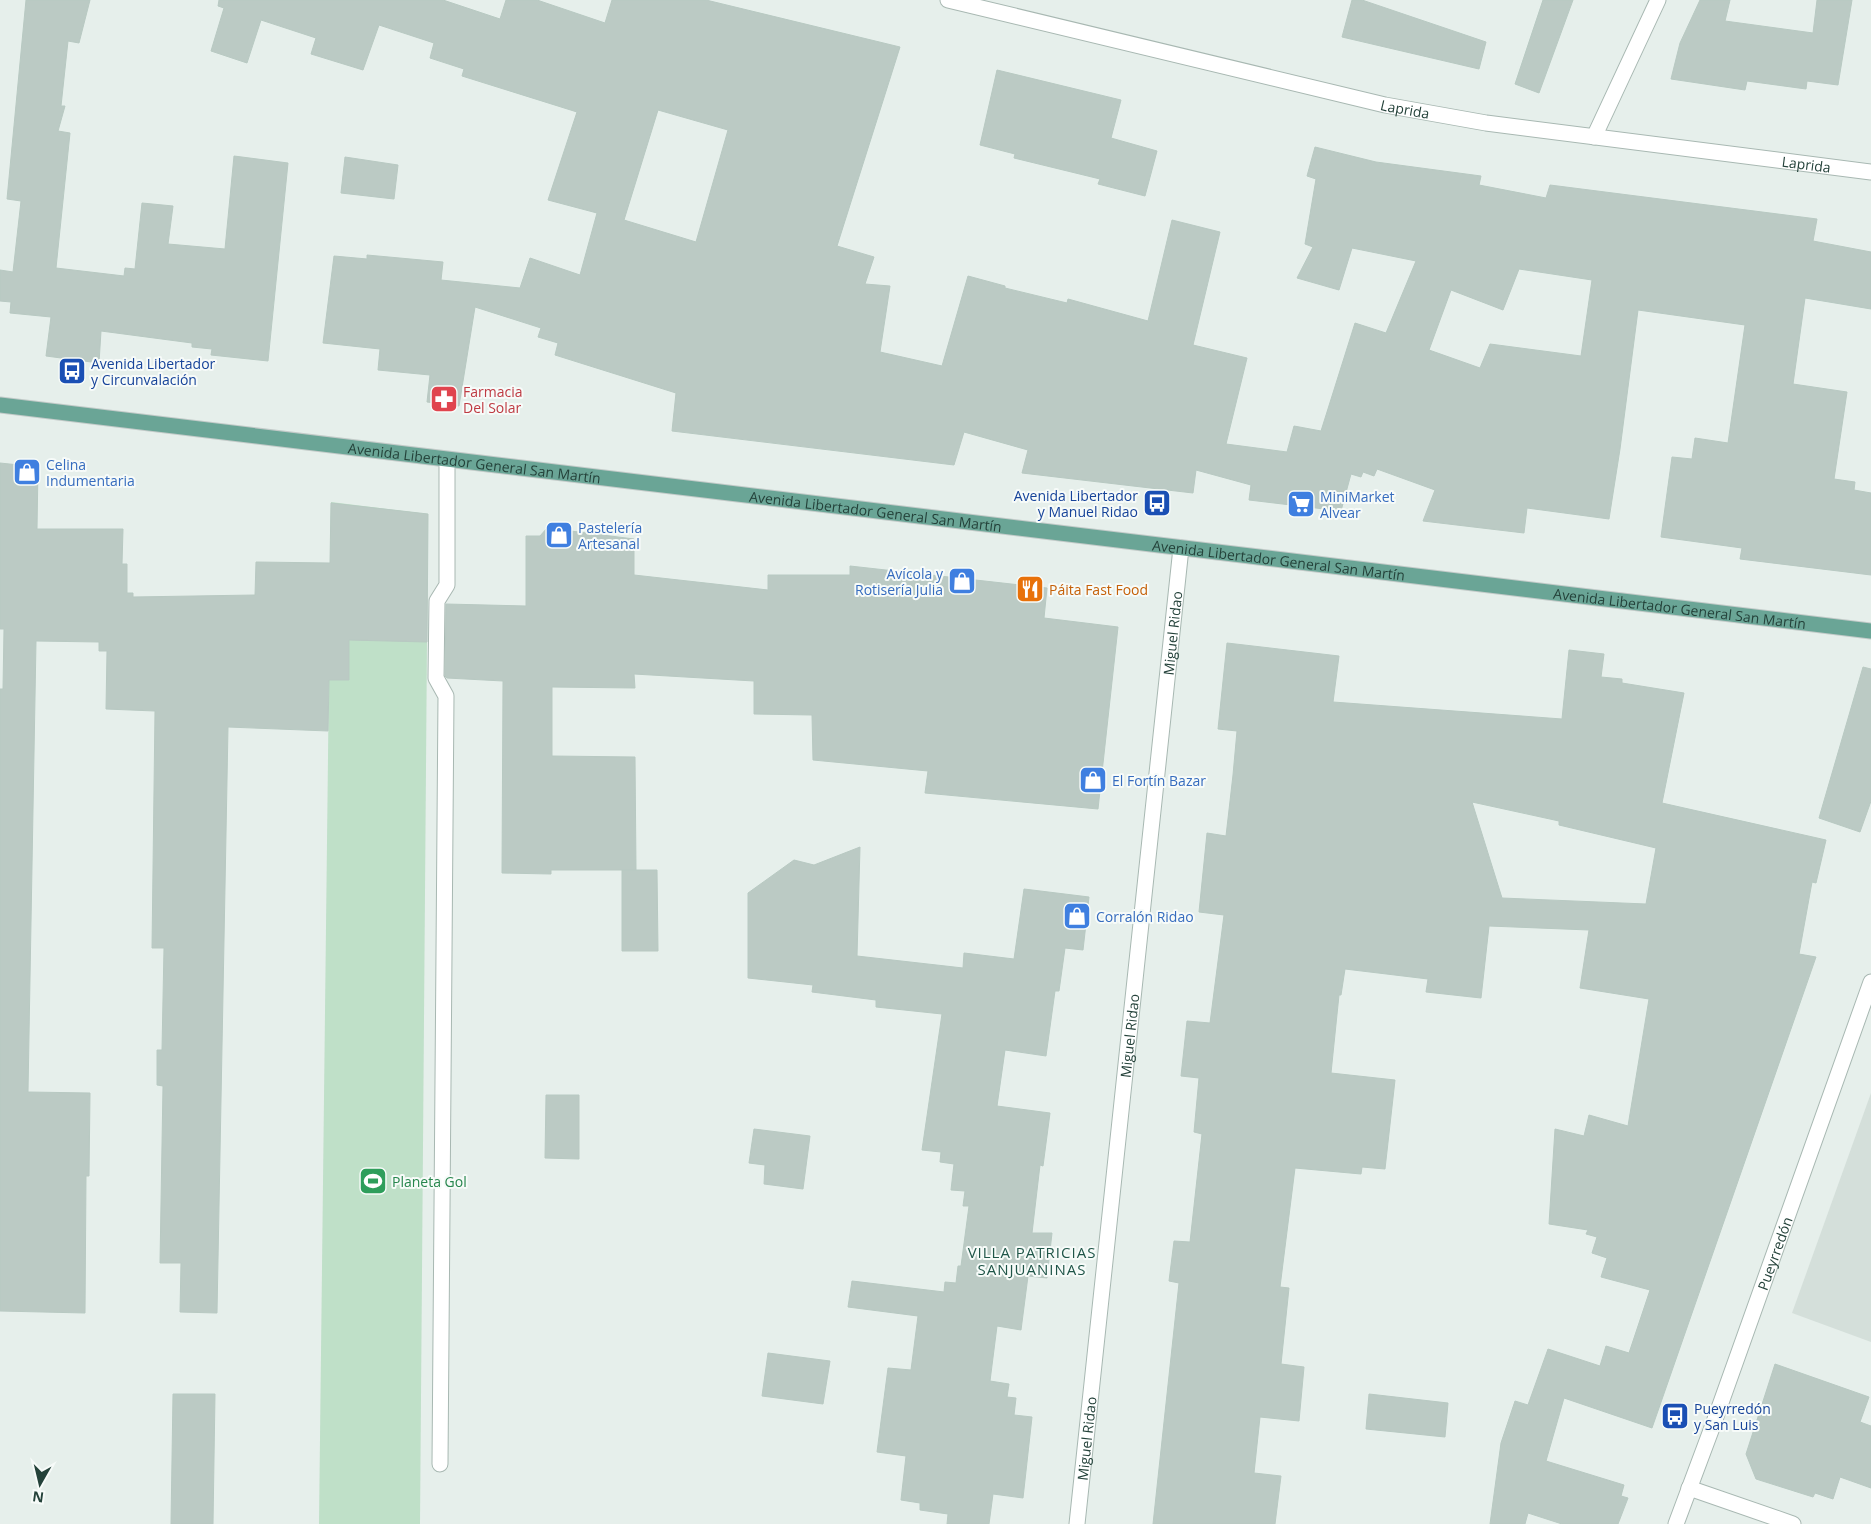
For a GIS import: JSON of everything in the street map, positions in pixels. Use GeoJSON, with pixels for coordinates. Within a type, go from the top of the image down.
{"type":"FeatureCollection","features":[{"type":"Feature","properties":{"kind":"main road","name":"Avenida Libertador General San Martín"},"geometry":{"type":"LineString","coordinates":[[0,405],[1871,631]]}},
{"type":"Feature","properties":{"kind":"street","name":"Laprida"},"geometry":{"type":"LineString","coordinates":[[948,0],[1385,105],[1486,123],[1871,172]]}},
{"type":"Feature","properties":{"kind":"street"},"geometry":{"type":"LineString","coordinates":[[1594,137],[1658,0]]}},
{"type":"Feature","properties":{"kind":"street"},"geometry":{"type":"LineString","coordinates":[[440,1464],[446,696],[436,678],[437,601],[447,585],[447,460]]}},
{"type":"Feature","properties":{"kind":"street","name":"Miguel Ridao"},"geometry":{"type":"LineString","coordinates":[[1077,1524],[1181,548]]}},
{"type":"Feature","properties":{"kind":"street","name":"Pueyrredón"},"geometry":{"type":"LineString","coordinates":[[1676,1524],[1871,982]]}},
{"type":"Feature","properties":{"kind":"street"},"geometry":{"type":"LineString","coordinates":[[1689,1488],[1793,1524]]}},
{"type":"Feature","properties":{"kind":"shaded area"},"geometry":{"type":"Polygon","coordinates":[[[1871,1093],[1871,1342],[1792,1313],[1871,1093]]]}},
{"type":"Feature","properties":{"kind":"green space","name":"Planeta Gol"},"geometry":{"type":"Polygon","coordinates":[[[331,502],[428,514],[420,1524],[319,1524],[331,502]]]}},
{"type":"Feature","properties":{"kind":"building"},"geometry":{"type":"Polygon","coordinates":[[[26,0],[90,0],[79,43],[68,41],[61,106],[65,106],[58,131],[70,133],[56,268],[124,276],[125,268],[135,269],[142,203],[173,206],[168,244],[225,249],[234,156],[288,163],[268,361],[211,355],[212,349],[192,347],[192,343],[101,331],[99,363],[46,356],[51,317],[10,313],[11,302],[0,301],[0,270],[13,272],[21,201],[7,199],[26,0]]]}},
{"type":"Feature","properties":{"kind":"building"},"geometry":{"type":"Polygon","coordinates":[[[219,0],[443,0],[500,19],[506,0],[537,0],[605,23],[612,0],[706,0],[900,47],[837,246],[874,257],[865,284],[890,286],[880,352],[942,366],[968,276],[1005,286],[1005,288],[1067,303],[1068,299],[1148,321],[1172,220],[1220,232],[1193,345],[1247,358],[1226,444],[1287,452],[1294,426],[1321,431],[1355,323],[1386,333],[1416,261],[1352,248],[1339,290],[1297,278],[1313,247],[1305,244],[1316,179],[1307,176],[1315,147],[1376,162],[1481,176],[1479,185],[1546,198],[1550,185],[1817,219],[1813,241],[1871,252],[1871,309],[1805,298],[1793,384],[1847,392],[1834,479],[1855,482],[1854,490],[1871,493],[1871,575],[1740,559],[1742,548],[1661,537],[1672,457],[1692,459],[1695,438],[1728,443],[1745,325],[1638,310],[1609,519],[1527,508],[1524,533],[1423,521],[1435,490],[1377,469],[1374,476],[1363,472],[1361,477],[1351,474],[1341,511],[1249,500],[1251,485],[1196,470],[1193,493],[1022,473],[1028,450],[964,432],[954,465],[672,431],[676,393],[555,355],[558,343],[538,337],[541,328],[475,307],[459,406],[427,402],[430,375],[378,370],[380,349],[323,343],[334,256],[367,259],[367,255],[443,262],[441,280],[520,288],[530,258],[580,275],[597,213],[548,200],[577,112],[462,76],[464,69],[430,58],[434,43],[379,25],[363,70],[311,54],[316,38],[261,20],[247,63],[211,51],[224,8],[218,6],[219,0]],[[658,110],[624,220],[696,242],[728,130],[658,110]],[[1519,269],[1503,310],[1451,290],[1429,350],[1480,368],[1490,344],[1581,356],[1592,280],[1519,269]]]}},
{"type":"Feature","properties":{"kind":"building"},"geometry":{"type":"Polygon","coordinates":[[[1352,0],[1362,0],[1486,42],[1479,69],[1342,37],[1352,0]]]}},
{"type":"Feature","properties":{"kind":"building"},"geometry":{"type":"Polygon","coordinates":[[[1543,0],[1573,0],[1539,93],[1515,84],[1543,0]]]}},
{"type":"Feature","properties":{"kind":"building"},"geometry":{"type":"Polygon","coordinates":[[[1700,0],[1730,0],[1725,21],[1813,33],[1817,0],[1852,0],[1838,85],[1807,81],[1806,89],[1747,81],[1745,90],[1671,79],[1680,43],[1700,0]]]}},
{"type":"Feature","properties":{"kind":"building"},"geometry":{"type":"Polygon","coordinates":[[[997,70],[1121,100],[1111,138],[1157,151],[1145,196],[1098,184],[1100,179],[1014,158],[1015,154],[980,145],[997,70]]]}},
{"type":"Feature","properties":{"kind":"building"},"geometry":{"type":"Polygon","coordinates":[[[345,157],[398,165],[394,199],[341,193],[345,157]]]}},
{"type":"Feature","properties":{"kind":"building"},"geometry":{"type":"Polygon","coordinates":[[[0,463],[38,467],[37,529],[123,529],[122,564],[127,564],[127,593],[133,593],[133,597],[255,595],[256,562],[330,563],[331,503],[428,514],[427,642],[349,640],[349,680],[329,680],[328,731],[228,727],[217,1313],[180,1312],[181,1263],[160,1263],[163,1086],[157,1085],[157,1050],[162,1050],[164,948],[152,948],[155,711],[106,709],[107,651],[99,651],[99,642],[36,641],[28,1092],[90,1093],[89,1176],[86,1176],[85,1313],[0,1311],[0,689],[3,689],[4,629],[0,629],[0,463]]]}},
{"type":"Feature","properties":{"kind":"building"},"geometry":{"type":"Polygon","coordinates":[[[547,528],[634,539],[634,575],[768,590],[768,575],[850,575],[850,566],[1047,588],[1044,618],[1118,627],[1098,809],[925,793],[928,771],[813,760],[812,715],[754,714],[754,681],[634,674],[635,688],[552,687],[552,756],[635,757],[636,870],[551,870],[551,874],[502,873],[503,681],[447,678],[445,676],[446,604],[526,606],[526,536],[540,536],[547,528]]]}},
{"type":"Feature","properties":{"kind":"building"},"geometry":{"type":"Polygon","coordinates":[[[1227,643],[1339,656],[1333,702],[1562,719],[1569,650],[1604,654],[1601,677],[1622,679],[1622,683],[1684,693],[1662,803],[1826,840],[1816,883],[1812,882],[1799,954],[1816,957],[1652,1428],[1564,1398],[1546,1461],[1624,1485],[1621,1496],[1628,1498],[1618,1524],[1562,1524],[1528,1513],[1525,1524],[1490,1524],[1501,1443],[1515,1401],[1528,1405],[1548,1349],[1600,1366],[1606,1346],[1629,1353],[1650,1290],[1601,1277],[1607,1258],[1592,1253],[1597,1237],[1586,1234],[1588,1230],[1549,1224],[1555,1129],[1584,1136],[1589,1115],[1628,1126],[1649,999],[1580,988],[1589,930],[1489,926],[1481,998],[1426,992],[1428,979],[1345,969],[1341,995],[1339,995],[1331,1073],[1395,1080],[1385,1169],[1362,1167],[1361,1174],[1295,1168],[1280,1287],[1289,1288],[1281,1364],[1304,1367],[1299,1421],[1260,1417],[1254,1473],[1281,1476],[1275,1524],[1153,1524],[1179,1283],[1169,1281],[1174,1241],[1190,1242],[1202,1134],[1194,1132],[1199,1078],[1181,1076],[1187,1021],[1210,1023],[1224,915],[1199,912],[1207,833],[1226,836],[1233,775],[1237,731],[1218,729],[1227,643]],[[1472,802],[1502,898],[1646,904],[1656,848],[1559,825],[1559,821],[1472,802]]]}},
{"type":"Feature","properties":{"kind":"building"},"geometry":{"type":"Polygon","coordinates":[[[1863,667],[1871,669],[1871,801],[1860,832],[1819,818],[1863,667]]]}},
{"type":"Feature","properties":{"kind":"building"},"geometry":{"type":"Polygon","coordinates":[[[860,847],[857,956],[963,968],[964,953],[1014,959],[1024,889],[1089,897],[1083,950],[1065,948],[1059,991],[1055,991],[1046,1056],[1005,1050],[997,1106],[1050,1113],[1043,1166],[1040,1165],[1032,1233],[1052,1233],[1047,1278],[1028,1276],[1021,1330],[997,1326],[990,1381],[1009,1384],[1007,1397],[1016,1398],[1014,1415],[1032,1417],[1023,1498],[993,1494],[989,1524],[947,1524],[948,1514],[920,1510],[920,1503],[901,1500],[906,1456],[877,1452],[888,1368],[911,1370],[918,1316],[848,1307],[852,1281],[944,1292],[945,1282],[956,1283],[958,1266],[961,1266],[969,1206],[963,1206],[965,1191],[951,1190],[954,1164],[940,1162],[941,1152],[922,1150],[942,1014],[876,1007],[876,1000],[812,992],[813,985],[748,978],[748,893],[794,860],[814,865],[860,847]]]}},
{"type":"Feature","properties":{"kind":"building"},"geometry":{"type":"Polygon","coordinates":[[[622,870],[657,870],[658,951],[622,951],[622,870]]]}},
{"type":"Feature","properties":{"kind":"building"},"geometry":{"type":"Polygon","coordinates":[[[546,1095],[579,1095],[579,1159],[545,1158],[546,1095]]]}},
{"type":"Feature","properties":{"kind":"building"},"geometry":{"type":"Polygon","coordinates":[[[754,1129],[810,1136],[803,1189],[764,1184],[765,1165],[749,1163],[754,1129]]]}},
{"type":"Feature","properties":{"kind":"building"},"geometry":{"type":"Polygon","coordinates":[[[768,1353],[830,1361],[823,1404],[762,1396],[768,1353]]]}},
{"type":"Feature","properties":{"kind":"building"},"geometry":{"type":"Polygon","coordinates":[[[1775,1364],[1869,1397],[1860,1422],[1871,1426],[1871,1488],[1840,1477],[1833,1499],[1815,1493],[1813,1497],[1756,1479],[1746,1454],[1775,1364]]]}},
{"type":"Feature","properties":{"kind":"building"},"geometry":{"type":"Polygon","coordinates":[[[173,1394],[215,1394],[213,1524],[171,1524],[173,1394]]]}},
{"type":"Feature","properties":{"kind":"building"},"geometry":{"type":"Polygon","coordinates":[[[1369,1394],[1448,1403],[1445,1437],[1366,1429],[1369,1394]]]}},
{"type":"Feature","properties":{"kind":"place","name":"Avenida Libertador y Circunvalación"},"geometry":{"type":"Point","coordinates":[72,371]}},
{"type":"Feature","properties":{"kind":"place","name":"Farmacia Del Solar"},"geometry":{"type":"Point","coordinates":[444,399]}},
{"type":"Feature","properties":{"kind":"place","name":"Celina Indumentaria"},"geometry":{"type":"Point","coordinates":[27,472]}},
{"type":"Feature","properties":{"kind":"place","name":"Avenida Libertador y Manuel Ridao"},"geometry":{"type":"Point","coordinates":[1157,503]}},
{"type":"Feature","properties":{"kind":"place","name":"MiniMarket Alvear"},"geometry":{"type":"Point","coordinates":[1301,504]}},
{"type":"Feature","properties":{"kind":"place","name":"Pastelería Artesanal"},"geometry":{"type":"Point","coordinates":[559,535]}},
{"type":"Feature","properties":{"kind":"place","name":"Avícola y Rotisería Julia"},"geometry":{"type":"Point","coordinates":[962,581]}},
{"type":"Feature","properties":{"kind":"place","name":"Páita Fast Food"},"geometry":{"type":"Point","coordinates":[1030,589]}},
{"type":"Feature","properties":{"kind":"place","name":"El Fortín Bazar"},"geometry":{"type":"Point","coordinates":[1093,780]}},
{"type":"Feature","properties":{"kind":"place","name":"Corralón Ridao"},"geometry":{"type":"Point","coordinates":[1077,916]}},
{"type":"Feature","properties":{"kind":"place","name":"Planeta Gol"},"geometry":{"type":"Point","coordinates":[373,1181]}},
{"type":"Feature","properties":{"kind":"place","name":"Pueyrredón y San Luis"},"geometry":{"type":"Point","coordinates":[1675,1416]}},
{"type":"Feature","properties":{"kind":"district","name":"VILLA PATRICIAS SANJUANINAS"},"geometry":{"type":"Point","coordinates":[1032,1260]}}]}
